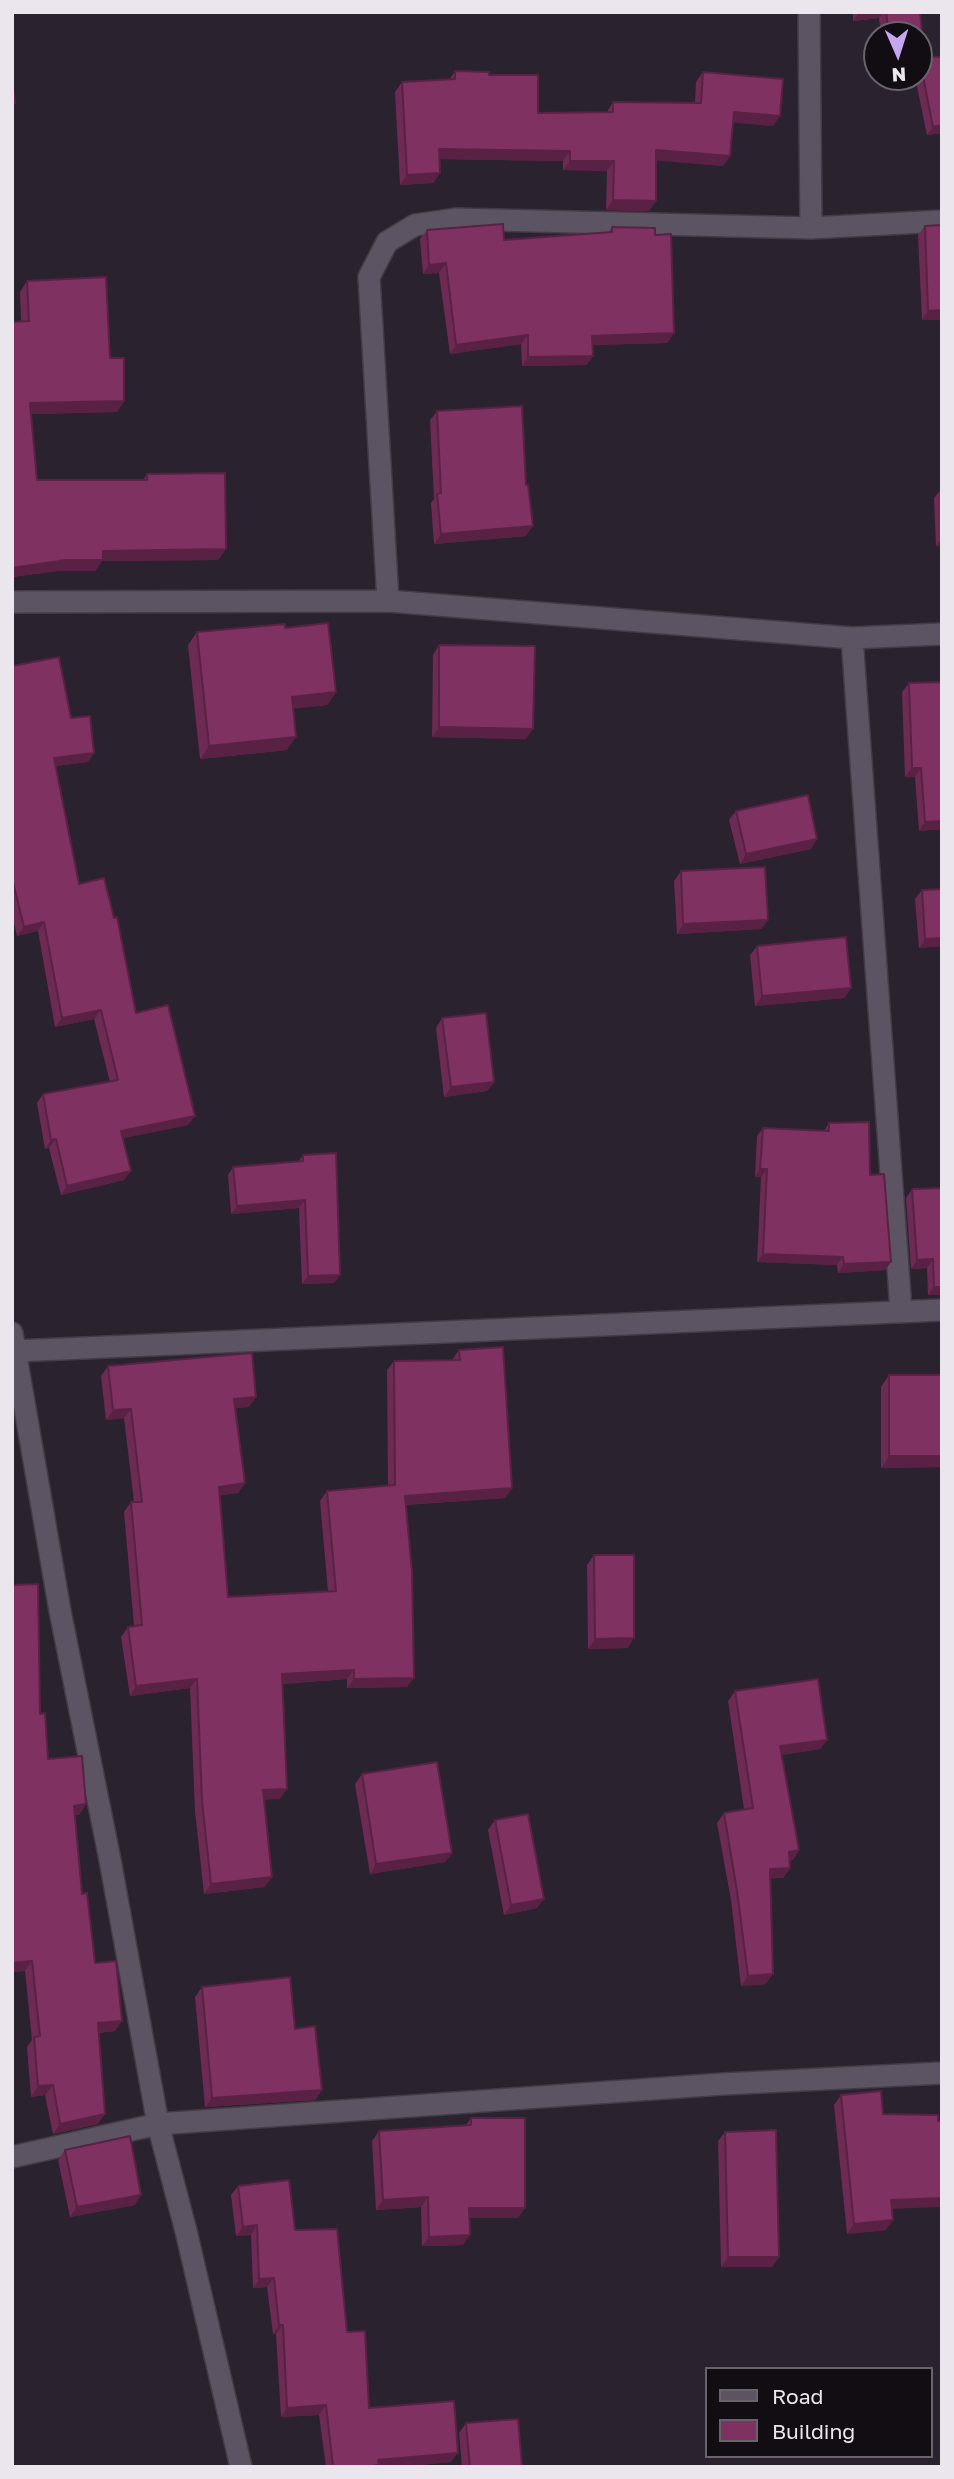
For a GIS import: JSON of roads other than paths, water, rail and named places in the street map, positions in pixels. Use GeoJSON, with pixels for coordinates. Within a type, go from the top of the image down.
{"type":"FeatureCollection","features":[{"type":"Feature","properties":{"kind":"street"},"geometry":{"type":"LineString","coordinates":[[809,12],[811,228]]}},
{"type":"Feature","properties":{"kind":"street"},"geometry":{"type":"LineString","coordinates":[[388,601],[369,277],[387,242],[415,225],[456,219],[811,228],[942,221]]}},
{"type":"Feature","properties":{"kind":"street"},"geometry":{"type":"LineString","coordinates":[[12,602],[388,601],[852,638],[942,634]]}},
{"type":"Feature","properties":{"kind":"street"},"geometry":{"type":"LineString","coordinates":[[852,638],[901,1310]]}},
{"type":"Feature","properties":{"kind":"street"},"geometry":{"type":"LineString","coordinates":[[241,2467],[158,2124],[110,1860],[60,1611],[14,1342],[942,1310]]}},
{"type":"Feature","properties":{"kind":"street"},"geometry":{"type":"LineString","coordinates":[[12,2157],[158,2124],[723,2084],[942,2073]]}}]}
